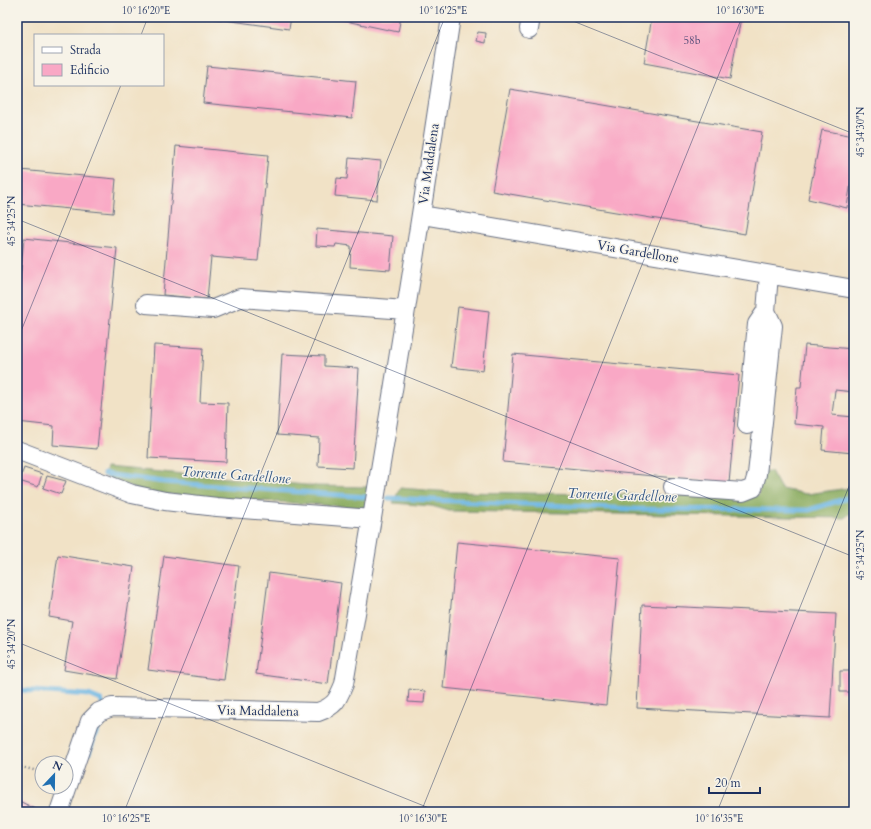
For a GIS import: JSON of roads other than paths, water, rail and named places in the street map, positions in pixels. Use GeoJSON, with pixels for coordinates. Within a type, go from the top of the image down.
{"type":"FeatureCollection","features":[{"type":"Feature","properties":{"kind":"street","name":"Via Maddalena"},"geometry":{"type":"LineString","coordinates":[[59,812],[90,721],[99,712],[112,707],[318,712],[331,707],[339,697],[344,684],[422,215],[450,17]]}},
{"type":"Feature","properties":{"kind":"street","name":"Via Gardellone"},"geometry":{"type":"LineString","coordinates":[[422,215],[854,289]]}},
{"type":"Feature","properties":{"kind":"street"},"geometry":{"type":"LineString","coordinates":[[747,425],[757,324],[766,311],[770,275]]}},
{"type":"Feature","properties":{"kind":"street"},"geometry":{"type":"LineString","coordinates":[[146,304],[213,309],[240,298],[406,310]]}},
{"type":"Feature","properties":{"kind":"street"},"geometry":{"type":"LineString","coordinates":[[673,486],[743,492],[753,488],[757,474],[762,437],[773,326],[766,311]]}},
{"type":"Feature","properties":{"kind":"street"},"geometry":{"type":"LineString","coordinates":[[17,450],[132,494],[165,501],[217,507],[372,519]]}},
{"type":"Feature","properties":{"kind":"waterway","name":"Torrente Gardellone"},"geometry":{"type":"LineString","coordinates":[[104,474],[164,482],[366,497]]}},
{"type":"Feature","properties":{"kind":"waterway","name":"Torrente Gardellone"},"geometry":{"type":"LineString","coordinates":[[388,498],[635,509],[809,510],[854,496]]}},
{"type":"Feature","properties":{"kind":"waterway"},"geometry":{"type":"LineString","coordinates":[[19,690],[89,695],[101,700],[104,707]]}},
{"type":"Feature","properties":{"kind":"waterway"},"geometry":{"type":"LineString","coordinates":[[89,753],[101,719]]}}]}
